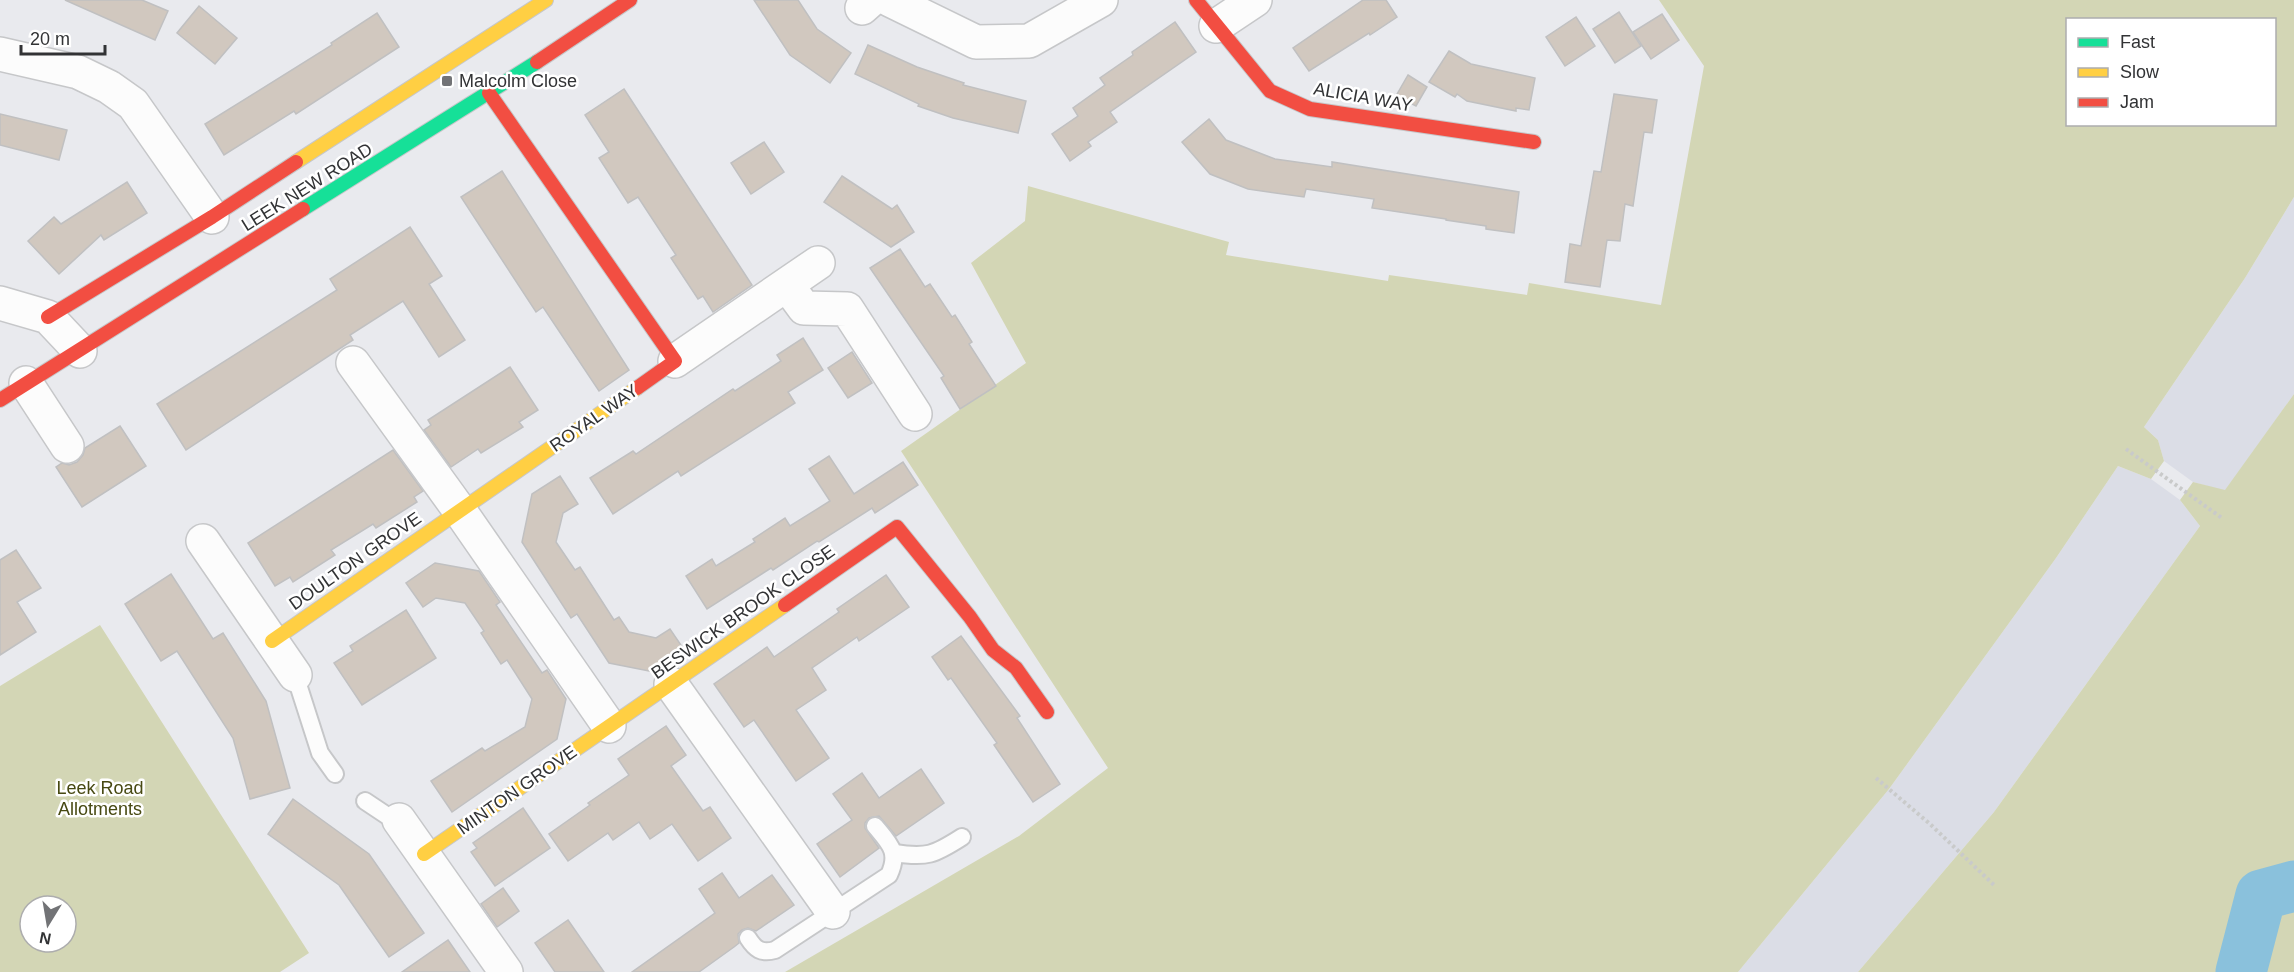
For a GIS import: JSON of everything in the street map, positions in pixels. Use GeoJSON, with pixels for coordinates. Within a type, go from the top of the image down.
{"type":"FeatureCollection","features":[{"type":"Feature","properties":{"kind":"main road","name":"LEEK NEW ROAD"},"geometry":{"type":"LineString","coordinates":[[48,317],[212,217],[546,0]]}},
{"type":"Feature","properties":{"kind":"main road","name":"LEEK NEW ROAD"},"geometry":{"type":"LineString","coordinates":[[13,392],[489,93],[630,0]]}},
{"type":"Feature","properties":{"kind":"main road","name":"ALICIA WAY"},"geometry":{"type":"LineString","coordinates":[[1196,0],[1270,91],[1310,109],[1534,142]]}},
{"type":"Feature","properties":{"kind":"main road"},"geometry":{"type":"LineString","coordinates":[[489,93],[675,362]]}},
{"type":"Feature","properties":{"kind":"main road","name":"ROYAL WAY"},"geometry":{"type":"LineString","coordinates":[[460,511],[675,362]]}},
{"type":"Feature","properties":{"kind":"main road","name":"DOULTON GROVE"},"geometry":{"type":"LineString","coordinates":[[272,641],[460,511]]}},
{"type":"Feature","properties":{"kind":"main road","name":"BESWICK BROOK CLOSE"},"geometry":{"type":"LineString","coordinates":[[609,726],[897,528],[970,617],[993,650],[1016,668],[1047,712]]}},
{"type":"Feature","properties":{"kind":"main road","name":"MINTON GROVE"},"geometry":{"type":"LineString","coordinates":[[424,854],[609,726]]}},
{"type":"Feature","properties":{"kind":"street"},"geometry":{"type":"LineString","coordinates":[[874,3],[976,42],[1029,41],[1101,0]]}},
{"type":"Feature","properties":{"kind":"street"},"geometry":{"type":"LineString","coordinates":[[1216,26],[1255,0]]}},
{"type":"Feature","properties":{"kind":"street"},"geometry":{"type":"LineString","coordinates":[[0,54],[78,72],[109,87],[133,104],[212,217]]}},
{"type":"Feature","properties":{"kind":"street"},"geometry":{"type":"LineString","coordinates":[[675,362],[795,296],[818,263]]}},
{"type":"Feature","properties":{"kind":"street"},"geometry":{"type":"LineString","coordinates":[[795,296],[847,309],[915,414]]}},
{"type":"Feature","properties":{"kind":"street"},"geometry":{"type":"LineString","coordinates":[[0,303],[48,317],[80,351]]}},
{"type":"Feature","properties":{"kind":"street"},"geometry":{"type":"LineString","coordinates":[[353,363],[460,511],[609,726]]}},
{"type":"Feature","properties":{"kind":"street"},"geometry":{"type":"LineString","coordinates":[[13,392],[67,446]]}},
{"type":"Feature","properties":{"kind":"street"},"geometry":{"type":"LineString","coordinates":[[203,541],[295,675]]}},
{"type":"Feature","properties":{"kind":"street"},"geometry":{"type":"LineString","coordinates":[[671,684],[833,912]]}},
{"type":"Feature","properties":{"kind":"street"},"geometry":{"type":"LineString","coordinates":[[399,820],[424,854],[497,969]]}},
{"type":"Feature","properties":{"kind":"lane"},"geometry":{"type":"LineString","coordinates":[[295,675],[320,753],[335,774]]}},
{"type":"Feature","properties":{"kind":"lane"},"geometry":{"type":"LineString","coordinates":[[364,801],[386,815],[399,820]]}},
{"type":"Feature","properties":{"kind":"lane"},"geometry":{"type":"LineString","coordinates":[[748,938],[754,948],[766,952],[775,950],[889,875],[894,864],[894,854],[875,826]]}},
{"type":"Feature","properties":{"kind":"lane"},"geometry":{"type":"LineString","coordinates":[[894,854],[923,856],[939,853],[962,837]]}},
{"type":"Feature","properties":{"kind":"path"},"geometry":{"type":"LineString","coordinates":[[2126,449],[2222,518]]}},
{"type":"Feature","properties":{"kind":"path"},"geometry":{"type":"LineString","coordinates":[[1876,778],[1994,885]]}},
{"type":"Feature","properties":{"kind":"shaded area"},"geometry":{"type":"Polygon","coordinates":[[[2294,197],[2294,394],[2225,491],[2193,482],[2164,461],[2158,440],[2144,427],[2245,278],[2294,197]]]}},
{"type":"Feature","properties":{"kind":"shaded area"},"geometry":{"type":"Polygon","coordinates":[[[2118,466],[2151,479],[2180,500],[2200,526],[1994,812],[1858,972],[1738,972],[1889,789],[2056,558],[2118,466]]]}},
{"type":"Feature","properties":{"kind":"green space"},"geometry":{"type":"Polygon","coordinates":[[[1659,0],[2294,0],[2294,197],[2245,278],[2144,427],[2158,440],[2164,461],[2151,479],[2118,466],[2056,558],[1889,789],[1738,972],[785,972],[1019,836],[1108,768],[901,451],[1026,363],[971,263],[1025,221],[1028,186],[1229,242],[1226,255],[1388,281],[1389,275],[1527,295],[1529,283],[1661,305],[1704,66],[1659,0]]]}},
{"type":"Feature","properties":{"kind":"green space"},"geometry":{"type":"Polygon","coordinates":[[[2294,394],[2294,972],[1858,972],[1994,812],[2200,526],[2180,500],[2193,482],[2225,490],[2294,394]]]}},
{"type":"Feature","properties":{"kind":"green space","name":"Leek Road Allotments"},"geometry":{"type":"Polygon","coordinates":[[[100,625],[309,953],[280,972],[0,972],[0,686],[100,625]]]}},
{"type":"Feature","properties":{"kind":"building"},"geometry":{"type":"Polygon","coordinates":[[[65,0],[142,0],[168,11],[155,40],[65,0]]]}},
{"type":"Feature","properties":{"kind":"building"},"geometry":{"type":"Polygon","coordinates":[[[754,0],[798,0],[817,29],[851,53],[830,83],[790,55],[754,0]]]}},
{"type":"Feature","properties":{"kind":"building"},"geometry":{"type":"Polygon","coordinates":[[[1363,0],[1386,0],[1397,17],[1309,71],[1293,48],[1363,0]]]}},
{"type":"Feature","properties":{"kind":"building"},"geometry":{"type":"Polygon","coordinates":[[[199,6],[237,38],[215,64],[177,33],[199,6]]]}},
{"type":"Feature","properties":{"kind":"building"},"geometry":{"type":"Polygon","coordinates":[[[1619,12],[1641,46],[1615,63],[1593,29],[1619,12]]]}},
{"type":"Feature","properties":{"kind":"building"},"geometry":{"type":"Polygon","coordinates":[[[377,13],[399,47],[296,114],[294,111],[224,155],[205,124],[332,45],[331,43],[377,13]]]}},
{"type":"Feature","properties":{"kind":"building"},"geometry":{"type":"Polygon","coordinates":[[[1662,14],[1679,40],[1651,59],[1633,32],[1662,14]]]}},
{"type":"Feature","properties":{"kind":"building"},"geometry":{"type":"Polygon","coordinates":[[[1576,17],[1595,46],[1565,66],[1546,37],[1576,17]]]}},
{"type":"Feature","properties":{"kind":"building"},"geometry":{"type":"Polygon","coordinates":[[[1175,22],[1196,52],[1110,112],[1117,122],[1088,142],[1091,146],[1070,161],[1052,134],[1078,116],[1073,108],[1105,85],[1100,78],[1175,22]]]}},
{"type":"Feature","properties":{"kind":"building"},"geometry":{"type":"Polygon","coordinates":[[[868,45],[917,67],[964,83],[963,85],[1026,101],[1018,133],[953,118],[918,106],[919,104],[855,74],[868,45]]]}},
{"type":"Feature","properties":{"kind":"building"},"geometry":{"type":"Polygon","coordinates":[[[1449,51],[1471,64],[1535,78],[1529,110],[1516,108],[1516,111],[1467,101],[1429,82],[1449,51]]]}},
{"type":"Feature","properties":{"kind":"building"},"geometry":{"type":"Polygon","coordinates":[[[1408,75],[1427,87],[1416,106],[1396,96],[1408,75]]]}},
{"type":"Feature","properties":{"kind":"building"},"geometry":{"type":"Polygon","coordinates":[[[624,89],[752,285],[713,312],[703,296],[698,299],[671,258],[676,255],[638,197],[628,203],[599,158],[609,152],[585,115],[624,89]]]}},
{"type":"Feature","properties":{"kind":"building"},"geometry":{"type":"Polygon","coordinates":[[[1614,94],[1657,100],[1652,133],[1644,132],[1633,206],[1625,204],[1620,241],[1607,240],[1600,287],[1565,282],[1570,244],[1581,246],[1594,171],[1601,172],[1614,94]]]}},
{"type":"Feature","properties":{"kind":"building"},"geometry":{"type":"Polygon","coordinates":[[[0,114],[67,130],[59,160],[0,145],[0,114]]]}},
{"type":"Feature","properties":{"kind":"building"},"geometry":{"type":"Polygon","coordinates":[[[1209,119],[1226,140],[1275,159],[1332,167],[1332,162],[1519,192],[1514,233],[1486,229],[1486,226],[1372,208],[1374,199],[1306,189],[1304,197],[1248,189],[1210,174],[1182,142],[1209,119]]]}},
{"type":"Feature","properties":{"kind":"building"},"geometry":{"type":"Polygon","coordinates":[[[764,142],[784,172],[751,194],[731,163],[764,142]]]}},
{"type":"Feature","properties":{"kind":"building"},"geometry":{"type":"Polygon","coordinates":[[[502,171],[629,370],[599,391],[543,307],[536,312],[461,197],[502,171]]]}},
{"type":"Feature","properties":{"kind":"building"},"geometry":{"type":"Polygon","coordinates":[[[842,176],[892,209],[897,205],[914,232],[891,247],[824,202],[842,176]]]}},
{"type":"Feature","properties":{"kind":"building"},"geometry":{"type":"Polygon","coordinates":[[[127,182],[147,213],[104,240],[101,235],[59,274],[28,241],[54,217],[61,224],[127,182]]]}},
{"type":"Feature","properties":{"kind":"building"},"geometry":{"type":"Polygon","coordinates":[[[410,227],[442,276],[429,284],[465,340],[439,357],[403,301],[350,335],[353,340],[186,450],[157,404],[337,290],[330,279],[410,227]]]}},
{"type":"Feature","properties":{"kind":"building"},"geometry":{"type":"Polygon","coordinates":[[[900,249],[925,287],[930,284],[952,317],[955,315],[972,342],[969,344],[996,386],[960,409],[941,378],[944,376],[870,268],[900,249]]]}},
{"type":"Feature","properties":{"kind":"building"},"geometry":{"type":"Polygon","coordinates":[[[803,338],[823,370],[788,392],[795,403],[681,476],[678,471],[613,514],[590,478],[633,451],[636,454],[733,389],[735,391],[781,361],[777,355],[803,338]]]}},
{"type":"Feature","properties":{"kind":"building"},"geometry":{"type":"Polygon","coordinates":[[[852,352],[872,383],[848,398],[828,368],[852,352]]]}},
{"type":"Feature","properties":{"kind":"building"},"geometry":{"type":"Polygon","coordinates":[[[510,367],[538,410],[519,422],[523,427],[481,453],[478,449],[451,467],[424,430],[431,425],[428,420],[510,367]]]}},
{"type":"Feature","properties":{"kind":"building"},"geometry":{"type":"Polygon","coordinates":[[[120,426],[146,466],[82,507],[56,467],[62,463],[69,465],[77,462],[85,448],[120,426]]]}},
{"type":"Feature","properties":{"kind":"building"},"geometry":{"type":"Polygon","coordinates":[[[393,450],[423,491],[414,497],[417,502],[376,528],[373,524],[331,550],[335,555],[293,582],[290,577],[275,586],[248,543],[393,450]]]}},
{"type":"Feature","properties":{"kind":"building"},"geometry":{"type":"Polygon","coordinates":[[[829,456],[854,494],[903,462],[918,485],[875,513],[872,508],[707,609],[686,576],[712,559],[716,566],[755,542],[753,539],[785,518],[790,526],[830,501],[809,469],[829,456]]]}},
{"type":"Feature","properties":{"kind":"building"},"geometry":{"type":"Polygon","coordinates":[[[560,476],[578,504],[563,513],[556,542],[575,570],[580,567],[614,620],[619,617],[629,632],[656,638],[670,629],[685,651],[654,672],[609,663],[577,614],[571,618],[522,542],[532,494],[560,476]]]}},
{"type":"Feature","properties":{"kind":"building"},"geometry":{"type":"Polygon","coordinates":[[[16,550],[41,588],[17,602],[36,632],[0,655],[0,560],[16,550]]]}},
{"type":"Feature","properties":{"kind":"building"},"geometry":{"type":"Polygon","coordinates":[[[435,563],[479,571],[500,602],[496,605],[542,673],[547,670],[566,699],[557,739],[452,812],[431,781],[482,748],[485,751],[525,727],[532,699],[507,660],[501,664],[481,633],[484,631],[465,603],[436,598],[423,607],[406,583],[435,563]]]}},
{"type":"Feature","properties":{"kind":"building"},"geometry":{"type":"Polygon","coordinates":[[[171,574],[213,639],[223,633],[266,701],[290,788],[250,799],[233,738],[177,651],[161,661],[125,604],[171,574]]]}},
{"type":"Feature","properties":{"kind":"building"},"geometry":{"type":"Polygon","coordinates":[[[886,575],[909,607],[859,641],[857,637],[812,668],[826,690],[796,710],[829,758],[796,781],[754,720],[744,727],[714,684],[767,647],[774,657],[839,612],[837,609],[886,575]]]}},
{"type":"Feature","properties":{"kind":"building"},"geometry":{"type":"Polygon","coordinates":[[[406,610],[436,658],[362,705],[334,663],[353,651],[350,646],[406,610]]]}},
{"type":"Feature","properties":{"kind":"building"},"geometry":{"type":"Polygon","coordinates":[[[961,636],[1020,716],[1017,718],[1060,784],[1033,802],[994,745],[997,743],[951,678],[948,680],[932,657],[961,636]]]}},
{"type":"Feature","properties":{"kind":"building"},"geometry":{"type":"Polygon","coordinates":[[[666,726],[686,755],[671,766],[703,811],[710,807],[731,838],[698,861],[672,824],[650,839],[639,822],[613,840],[608,833],[568,861],[549,834],[590,805],[588,803],[629,775],[618,759],[666,726]]]}},
{"type":"Feature","properties":{"kind":"building"},"geometry":{"type":"Polygon","coordinates":[[[921,769],[944,803],[896,836],[879,816],[869,818],[865,823],[865,828],[879,848],[840,877],[817,844],[852,820],[833,794],[862,773],[879,798],[921,769]]]}},
{"type":"Feature","properties":{"kind":"building"},"geometry":{"type":"Polygon","coordinates":[[[293,799],[369,854],[424,933],[389,957],[339,885],[268,834],[293,799]]]}},
{"type":"Feature","properties":{"kind":"building"},"geometry":{"type":"Polygon","coordinates":[[[523,808],[550,848],[495,886],[471,852],[477,848],[473,843],[523,808]]]}},
{"type":"Feature","properties":{"kind":"building"},"geometry":{"type":"Polygon","coordinates":[[[722,873],[739,898],[772,875],[794,905],[756,931],[748,928],[742,930],[738,934],[739,943],[699,972],[632,972],[715,913],[699,889],[722,873]]]}},
{"type":"Feature","properties":{"kind":"building"},"geometry":{"type":"Polygon","coordinates":[[[503,888],[519,911],[497,927],[481,904],[503,888]]]}},
{"type":"Feature","properties":{"kind":"building"},"geometry":{"type":"Polygon","coordinates":[[[568,920],[604,972],[555,972],[535,943],[568,920]]]}},
{"type":"Feature","properties":{"kind":"building"},"geometry":{"type":"Polygon","coordinates":[[[448,940],[470,972],[402,972],[448,940]]]}},
{"type":"Feature","properties":{"kind":"waterway"},"geometry":{"type":"LineString","coordinates":[[2241,972],[2261,895],[2294,886]]}},
{"type":"Feature","properties":{"kind":"traffic: fast"},"geometry":{"type":"LineString","coordinates":[[303,209],[537,62]]}},
{"type":"Feature","properties":{"kind":"traffic: slow"},"geometry":{"type":"LineString","coordinates":[[296,162],[546,0]]}},
{"type":"Feature","properties":{"kind":"traffic: slow"},"geometry":{"type":"LineString","coordinates":[[272,641],[637,388]]}},
{"type":"Feature","properties":{"kind":"traffic: slow"},"geometry":{"type":"LineString","coordinates":[[424,854],[785,605]]}},
{"type":"Feature","properties":{"kind":"traffic: jam"},"geometry":{"type":"LineString","coordinates":[[537,62],[630,0]]}},
{"type":"Feature","properties":{"kind":"traffic: jam"},"geometry":{"type":"LineString","coordinates":[[1196,0],[1270,91],[1310,109],[1534,142]]}},
{"type":"Feature","properties":{"kind":"traffic: jam"},"geometry":{"type":"LineString","coordinates":[[489,93],[675,361],[637,388]]}},
{"type":"Feature","properties":{"kind":"traffic: jam"},"geometry":{"type":"LineString","coordinates":[[48,317],[212,217],[296,162]]}},
{"type":"Feature","properties":{"kind":"traffic: jam"},"geometry":{"type":"LineString","coordinates":[[0,400],[303,209]]}},
{"type":"Feature","properties":{"kind":"traffic: jam"},"geometry":{"type":"LineString","coordinates":[[785,605],[897,527],[970,617],[993,650],[1016,668],[1047,712]]}},
{"type":"Feature","properties":{"kind":"place","name":"Malcolm Close"},"geometry":{"type":"Point","coordinates":[447,81]}}]}
